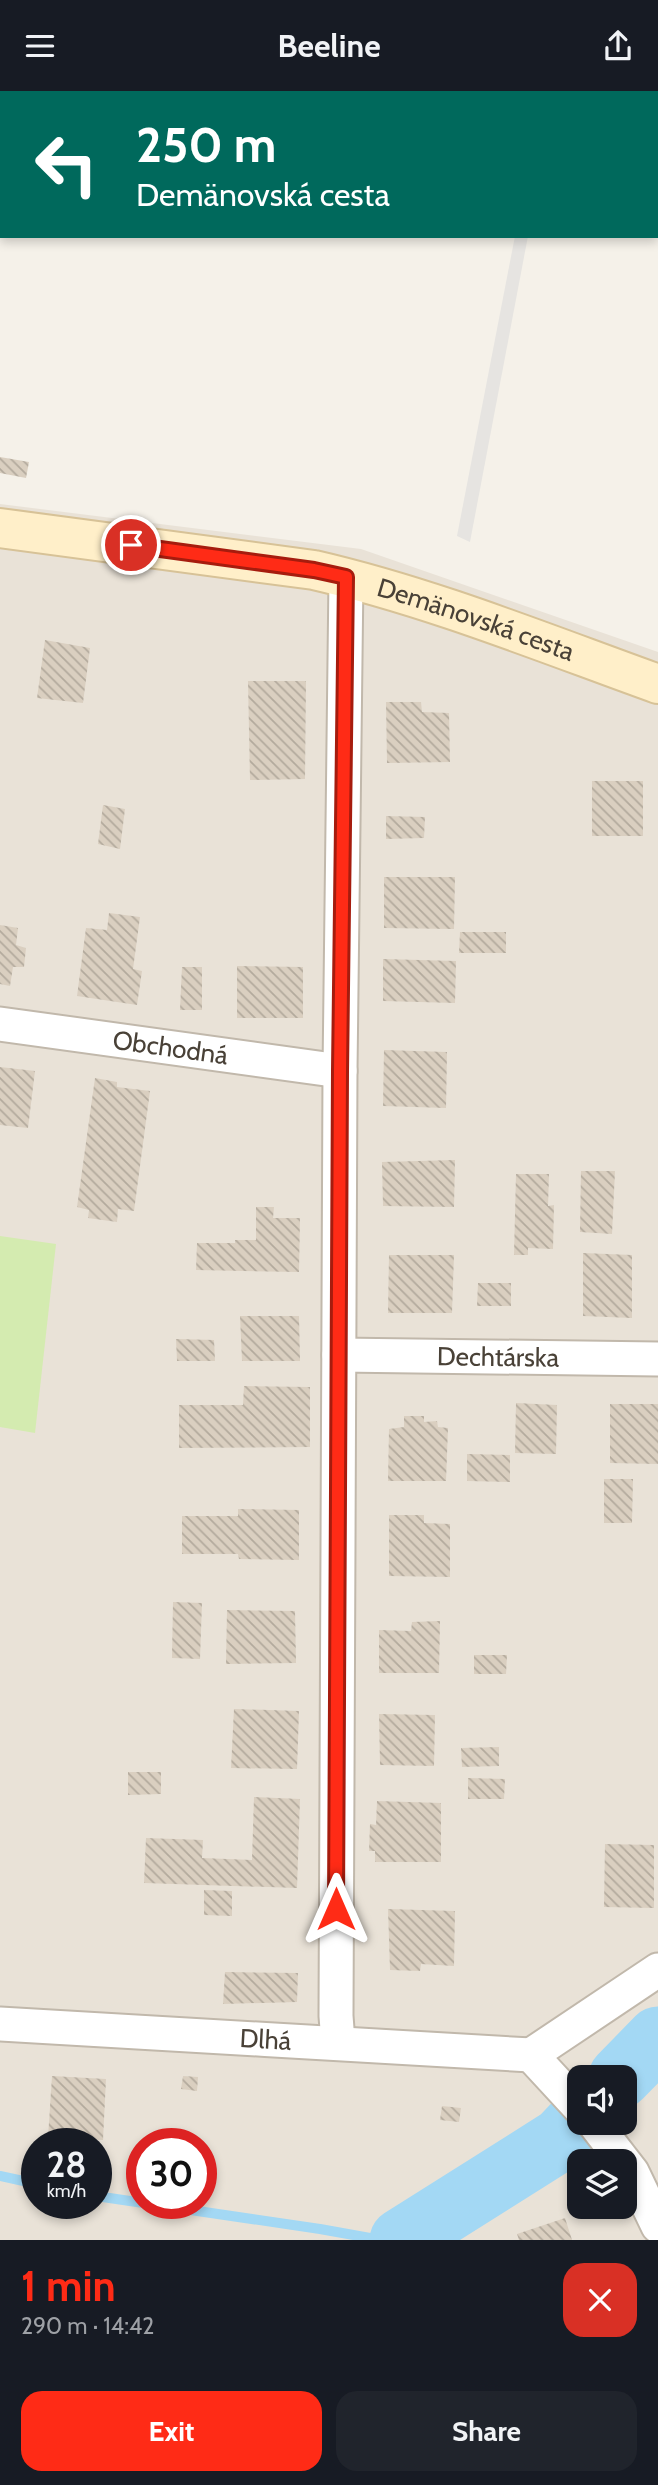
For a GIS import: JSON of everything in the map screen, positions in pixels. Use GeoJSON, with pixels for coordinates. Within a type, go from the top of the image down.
{"type":"FeatureCollection","features":[{"type":"Feature","properties":{"kind":"main road","name":"Demänovská cesta"},"geometry":{"type":"LineString","coordinates":[[0,528],[314,570],[346,577],[441,606],[658,684]]}},
{"type":"Feature","properties":{"kind":"street"},"geometry":{"type":"LineString","coordinates":[[338,2042],[340,1071],[346,577]]}},
{"type":"Feature","properties":{"kind":"street","name":"Obchodná"},"geometry":{"type":"LineString","coordinates":[[0,1024],[340,1071]]}},
{"type":"Feature","properties":{"kind":"street","name":"Dechtárska"},"geometry":{"type":"LineString","coordinates":[[339,1355],[658,1359]]}},
{"type":"Feature","properties":{"kind":"street"},"geometry":{"type":"LineString","coordinates":[[567,2094],[531,2055],[658,1970]]}},
{"type":"Feature","properties":{"kind":"street","name":"Dlhá"},"geometry":{"type":"LineString","coordinates":[[0,2024],[531,2055]]}},
{"type":"Feature","properties":{"kind":"street"},"geometry":{"type":"LineString","coordinates":[[604,2135],[632,2172],[658,2226]]}},
{"type":"Feature","properties":{"kind":"shaded area"},"geometry":{"type":"Polygon","coordinates":[[[515,238],[528,238],[470,542],[457,536],[515,238]]]}},
{"type":"Feature","properties":{"kind":"shaded area"},"geometry":{"type":"Polygon","coordinates":[[[0,504],[361,549],[658,652],[658,2240],[0,2240],[0,504]]]}},
{"type":"Feature","properties":{"kind":"green space"},"geometry":{"type":"Polygon","coordinates":[[[0,1236],[56,1244],[35,1433],[0,1427],[0,1236]]]}},
{"type":"Feature","properties":{"kind":"building"},"geometry":{"type":"Polygon","coordinates":[[[0,457],[29,462],[26,478],[0,473],[0,457]]]}},
{"type":"Feature","properties":{"kind":"building"},"geometry":{"type":"Polygon","coordinates":[[[45,640],[90,648],[83,703],[37,698],[45,640]]]}},
{"type":"Feature","properties":{"kind":"building"},"geometry":{"type":"Polygon","coordinates":[[[248,681],[306,681],[305,779],[250,780],[248,681]]]}},
{"type":"Feature","properties":{"kind":"building"},"geometry":{"type":"Polygon","coordinates":[[[386,702],[421,702],[422,712],[449,713],[450,762],[387,763],[386,702]]]}},
{"type":"Feature","properties":{"kind":"building"},"geometry":{"type":"Polygon","coordinates":[[[592,781],[643,781],[643,836],[592,836],[592,781]]]}},
{"type":"Feature","properties":{"kind":"building"},"geometry":{"type":"Polygon","coordinates":[[[103,805],[125,809],[120,849],[98,844],[103,805]]]}},
{"type":"Feature","properties":{"kind":"building"},"geometry":{"type":"Polygon","coordinates":[[[386,816],[425,817],[424,838],[386,839],[386,816]]]}},
{"type":"Feature","properties":{"kind":"building"},"geometry":{"type":"Polygon","coordinates":[[[384,877],[455,877],[454,929],[384,928],[384,877]]]}},
{"type":"Feature","properties":{"kind":"building"},"geometry":{"type":"Polygon","coordinates":[[[109,913],[140,917],[133,969],[142,971],[137,1005],[77,996],[86,928],[107,930],[109,913]]]}},
{"type":"Feature","properties":{"kind":"building"},"geometry":{"type":"Polygon","coordinates":[[[0,925],[18,928],[16,945],[26,948],[24,967],[13,967],[10,986],[0,984],[0,925]]]}},
{"type":"Feature","properties":{"kind":"building"},"geometry":{"type":"Polygon","coordinates":[[[460,932],[506,932],[506,953],[459,953],[460,932]]]}},
{"type":"Feature","properties":{"kind":"building"},"geometry":{"type":"Polygon","coordinates":[[[383,959],[456,961],[455,1003],[383,1001],[383,959]]]}},
{"type":"Feature","properties":{"kind":"building"},"geometry":{"type":"Polygon","coordinates":[[[237,966],[303,967],[303,1018],[237,1018],[237,966]]]}},
{"type":"Feature","properties":{"kind":"building"},"geometry":{"type":"Polygon","coordinates":[[[182,967],[202,967],[202,1010],[180,1010],[182,967]]]}},
{"type":"Feature","properties":{"kind":"building"},"geometry":{"type":"Polygon","coordinates":[[[384,1050],[447,1052],[446,1108],[383,1106],[384,1050]]]}},
{"type":"Feature","properties":{"kind":"building"},"geometry":{"type":"Polygon","coordinates":[[[0,1067],[35,1071],[28,1128],[0,1125],[0,1067]]]}},
{"type":"Feature","properties":{"kind":"building"},"geometry":{"type":"Polygon","coordinates":[[[95,1078],[117,1082],[117,1087],[150,1091],[134,1211],[118,1209],[117,1222],[88,1218],[89,1210],[77,1207],[95,1078]]]}},
{"type":"Feature","properties":{"kind":"building"},"geometry":{"type":"Polygon","coordinates":[[[455,1160],[454,1207],[383,1206],[382,1162],[455,1160]]]}},
{"type":"Feature","properties":{"kind":"building"},"geometry":{"type":"Polygon","coordinates":[[[581,1171],[615,1171],[612,1234],[580,1232],[581,1171]]]}},
{"type":"Feature","properties":{"kind":"building"},"geometry":{"type":"Polygon","coordinates":[[[516,1174],[549,1174],[548,1206],[554,1205],[553,1249],[528,1248],[528,1255],[514,1255],[516,1174]]]}},
{"type":"Feature","properties":{"kind":"building"},"geometry":{"type":"Polygon","coordinates":[[[256,1207],[274,1207],[273,1218],[300,1218],[299,1272],[196,1270],[197,1243],[256,1240],[256,1207]]]}},
{"type":"Feature","properties":{"kind":"building"},"geometry":{"type":"Polygon","coordinates":[[[583,1253],[632,1255],[632,1318],[583,1316],[583,1253]]]}},
{"type":"Feature","properties":{"kind":"building"},"geometry":{"type":"Polygon","coordinates":[[[389,1255],[454,1255],[452,1313],[388,1313],[389,1255]]]}},
{"type":"Feature","properties":{"kind":"building"},"geometry":{"type":"Polygon","coordinates":[[[478,1283],[511,1283],[511,1306],[477,1306],[478,1283]]]}},
{"type":"Feature","properties":{"kind":"building"},"geometry":{"type":"Polygon","coordinates":[[[240,1316],[299,1316],[300,1361],[242,1361],[240,1316]]]}},
{"type":"Feature","properties":{"kind":"building"},"geometry":{"type":"Polygon","coordinates":[[[176,1339],[214,1340],[215,1361],[177,1361],[176,1339]]]}},
{"type":"Feature","properties":{"kind":"building"},"geometry":{"type":"Polygon","coordinates":[[[244,1386],[310,1387],[310,1447],[179,1448],[179,1405],[243,1405],[244,1386]]]}},
{"type":"Feature","properties":{"kind":"building"},"geometry":{"type":"Polygon","coordinates":[[[516,1403],[557,1405],[556,1454],[515,1453],[516,1403]]]}},
{"type":"Feature","properties":{"kind":"building"},"geometry":{"type":"Polygon","coordinates":[[[610,1404],[658,1404],[658,1464],[610,1463],[610,1404]]]}},
{"type":"Feature","properties":{"kind":"building"},"geometry":{"type":"Polygon","coordinates":[[[404,1416],[424,1416],[424,1422],[437,1421],[438,1427],[448,1428],[446,1481],[388,1481],[389,1429],[404,1427],[404,1416]]]}},
{"type":"Feature","properties":{"kind":"building"},"geometry":{"type":"Polygon","coordinates":[[[467,1454],[510,1455],[510,1482],[467,1481],[467,1454]]]}},
{"type":"Feature","properties":{"kind":"building"},"geometry":{"type":"Polygon","coordinates":[[[604,1479],[633,1479],[632,1523],[604,1523],[604,1479]]]}},
{"type":"Feature","properties":{"kind":"building"},"geometry":{"type":"Polygon","coordinates":[[[238,1509],[299,1510],[299,1560],[239,1559],[238,1554],[182,1554],[182,1516],[238,1516],[238,1509]]]}},
{"type":"Feature","properties":{"kind":"building"},"geometry":{"type":"Polygon","coordinates":[[[389,1515],[424,1515],[424,1523],[450,1524],[450,1577],[389,1576],[389,1515]]]}},
{"type":"Feature","properties":{"kind":"building"},"geometry":{"type":"Polygon","coordinates":[[[173,1602],[202,1603],[200,1659],[172,1658],[173,1602]]]}},
{"type":"Feature","properties":{"kind":"building"},"geometry":{"type":"Polygon","coordinates":[[[227,1610],[295,1611],[296,1663],[226,1664],[227,1610]]]}},
{"type":"Feature","properties":{"kind":"building"},"geometry":{"type":"Polygon","coordinates":[[[440,1621],[439,1673],[379,1673],[379,1630],[411,1631],[412,1622],[440,1621]]]}},
{"type":"Feature","properties":{"kind":"building"},"geometry":{"type":"Polygon","coordinates":[[[474,1655],[507,1655],[506,1674],[474,1674],[474,1655]]]}},
{"type":"Feature","properties":{"kind":"building"},"geometry":{"type":"Polygon","coordinates":[[[234,1709],[299,1711],[297,1769],[231,1768],[234,1709]]]}},
{"type":"Feature","properties":{"kind":"building"},"geometry":{"type":"Polygon","coordinates":[[[379,1714],[435,1715],[434,1766],[380,1765],[379,1714]]]}},
{"type":"Feature","properties":{"kind":"building"},"geometry":{"type":"Polygon","coordinates":[[[499,1747],[499,1766],[462,1767],[461,1748],[499,1747]]]}},
{"type":"Feature","properties":{"kind":"building"},"geometry":{"type":"Polygon","coordinates":[[[128,1772],[161,1772],[161,1794],[128,1795],[128,1772]]]}},
{"type":"Feature","properties":{"kind":"building"},"geometry":{"type":"Polygon","coordinates":[[[468,1778],[505,1779],[504,1799],[468,1799],[468,1778]]]}},
{"type":"Feature","properties":{"kind":"building"},"geometry":{"type":"Polygon","coordinates":[[[254,1797],[300,1799],[297,1888],[144,1883],[146,1838],[203,1840],[202,1858],[252,1860],[254,1797]]]}},
{"type":"Feature","properties":{"kind":"building"},"geometry":{"type":"Polygon","coordinates":[[[377,1801],[441,1803],[441,1862],[375,1862],[375,1851],[369,1851],[370,1824],[376,1825],[377,1801]]]}},
{"type":"Feature","properties":{"kind":"building"},"geometry":{"type":"Polygon","coordinates":[[[605,1844],[654,1845],[654,1908],[604,1907],[605,1844]]]}},
{"type":"Feature","properties":{"kind":"building"},"geometry":{"type":"Polygon","coordinates":[[[204,1890],[232,1891],[232,1916],[204,1915],[204,1890]]]}},
{"type":"Feature","properties":{"kind":"building"},"geometry":{"type":"Polygon","coordinates":[[[388,1909],[455,1911],[454,1966],[421,1964],[420,1971],[390,1970],[388,1909]]]}},
{"type":"Feature","properties":{"kind":"building"},"geometry":{"type":"Polygon","coordinates":[[[225,1972],[298,1973],[297,2002],[223,2004],[225,1972]]]}},
{"type":"Feature","properties":{"kind":"building"},"geometry":{"type":"Polygon","coordinates":[[[52,2076],[106,2079],[104,2128],[49,2128],[52,2076]]]}},
{"type":"Feature","properties":{"kind":"building"},"geometry":{"type":"Polygon","coordinates":[[[183,2076],[198,2077],[197,2091],[181,2089],[183,2076]]]}},
{"type":"Feature","properties":{"kind":"building"},"geometry":{"type":"Polygon","coordinates":[[[442,2106],[461,2108],[459,2122],[440,2120],[442,2106]]]}},
{"type":"Feature","properties":{"kind":"building"},"geometry":{"type":"Polygon","coordinates":[[[565,2218],[572,2240],[519,2240],[517,2234],[565,2218]]]}},
{"type":"Feature","properties":{"kind":"waterway"},"geometry":{"type":"LineString","coordinates":[[632,2065],[658,2038]]}},
{"type":"Feature","properties":{"kind":"waterway"},"geometry":{"type":"LineString","coordinates":[[401,2240],[567,2133]]}},
{"type":"Feature","properties":{"kind":"waterway"},"geometry":{"type":"LineString","coordinates":[[0,2176],[21,2181]]}},
{"type":"Feature","properties":{"kind":"waterway"},"geometry":{"type":"LineString","coordinates":[[112,2198],[381,2240]]}},
{"type":"Feature","properties":{"kind":"route"},"geometry":{"type":"LineString","coordinates":[[131,545],[314,570],[346,577],[340,1071],[336,1909]]}}]}
